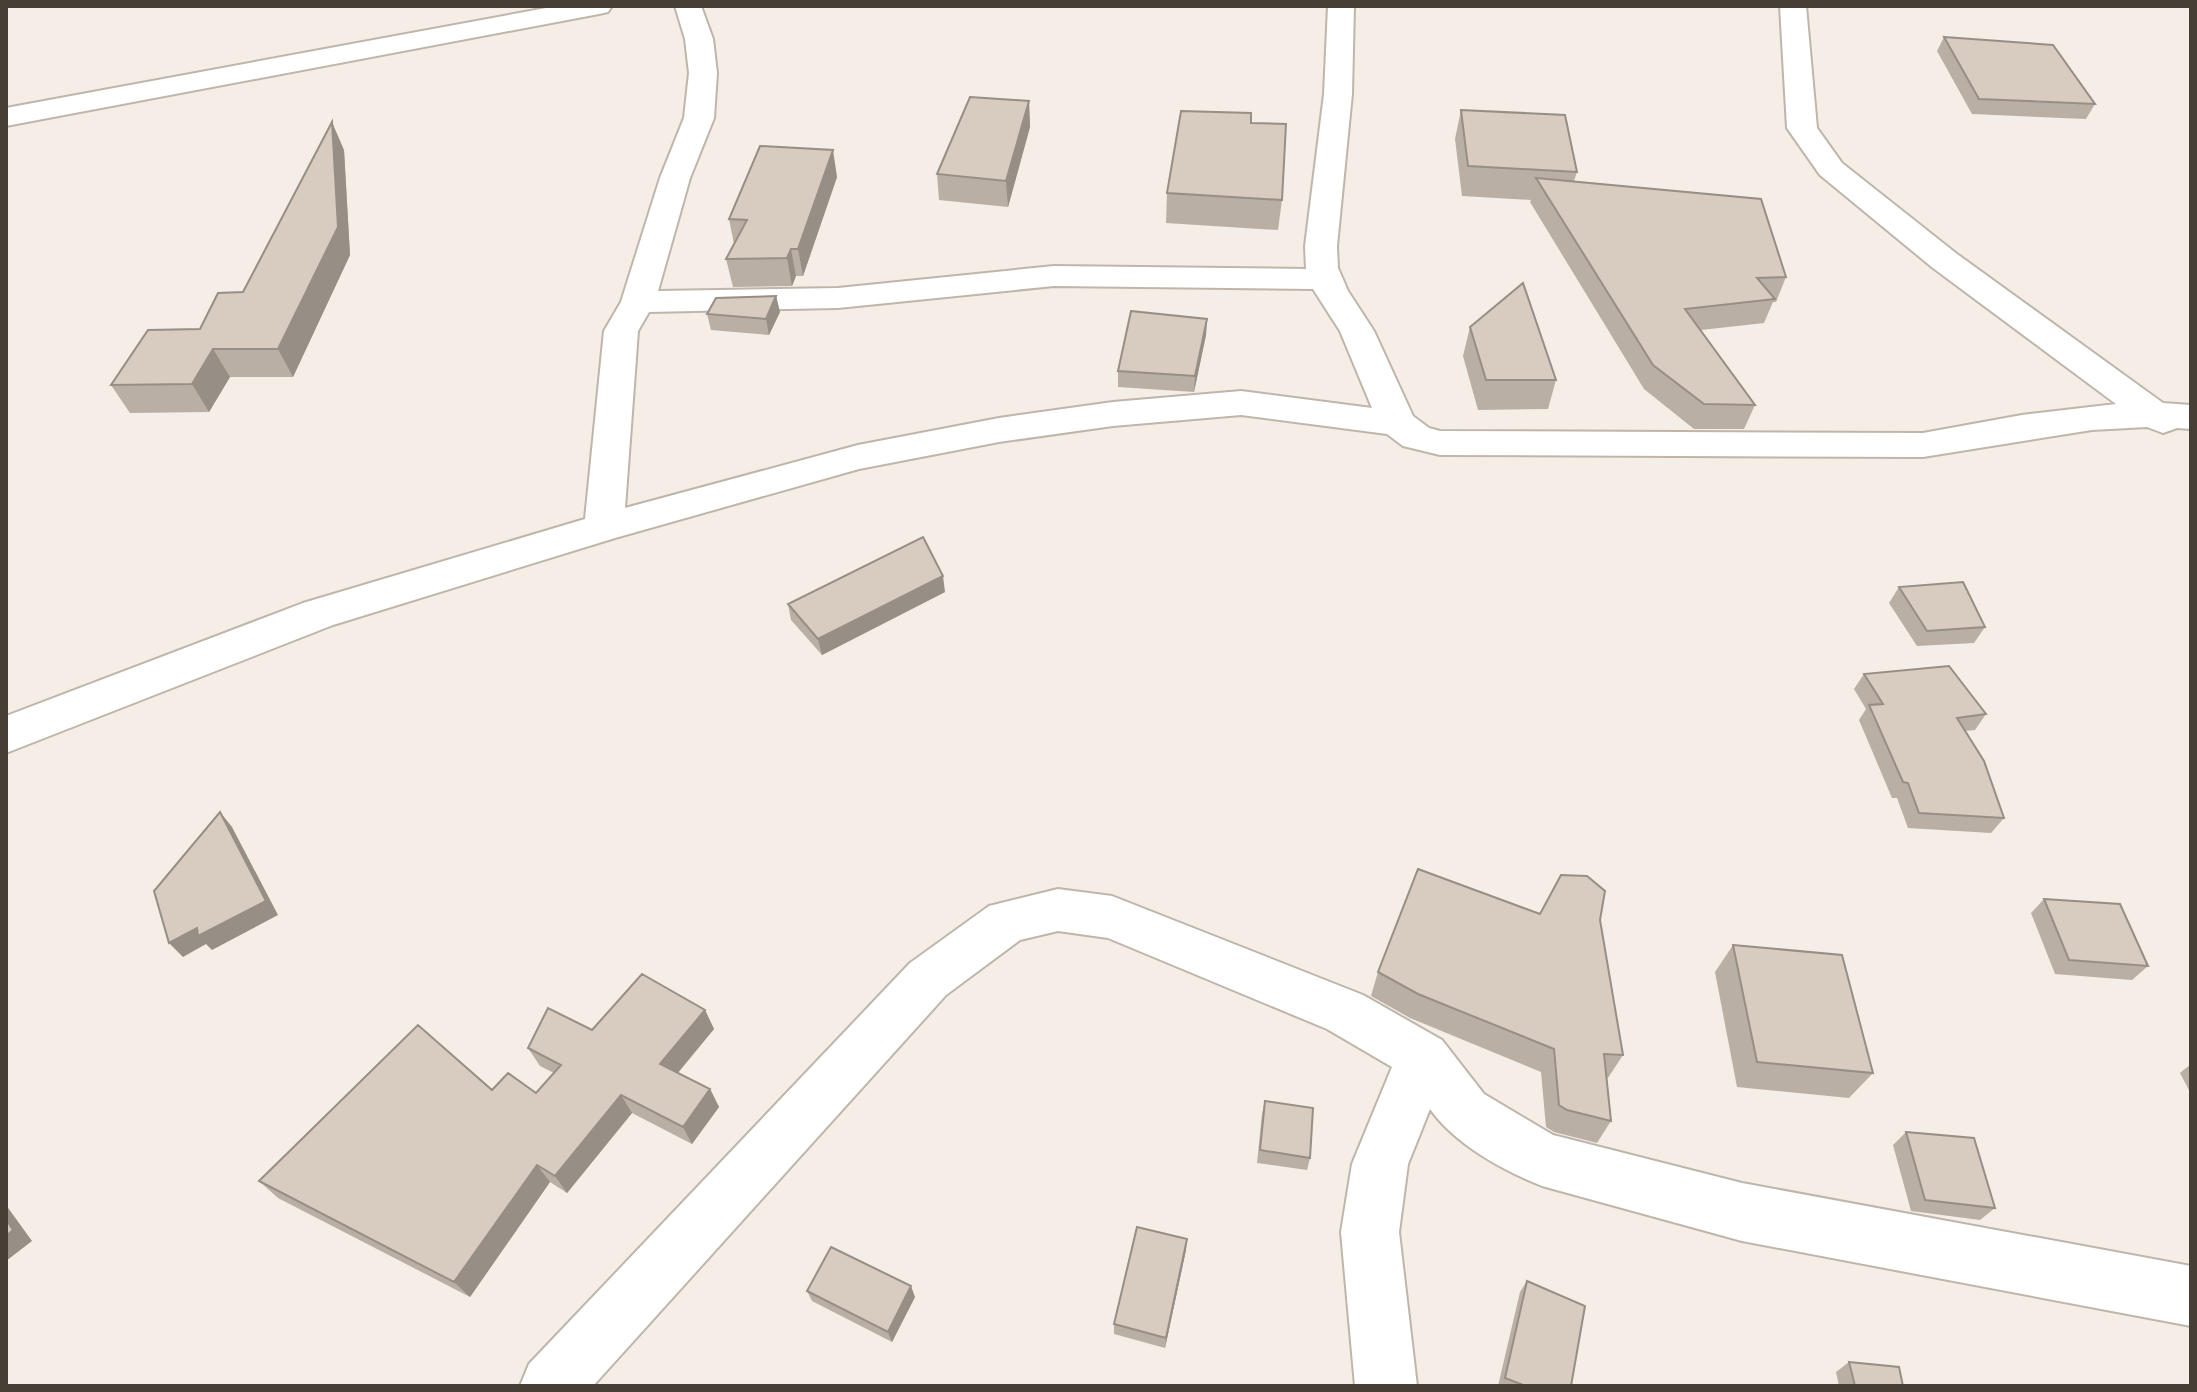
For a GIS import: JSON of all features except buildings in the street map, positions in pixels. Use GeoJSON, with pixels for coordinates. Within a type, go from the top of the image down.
{"type":"FeatureCollection","features":[{"type":"Feature","properties":{"kind":"street"},"geometry":{"type":"LineString","coordinates":[[6,117],[599,6]]}},
{"type":"Feature","properties":{"kind":"street"},"geometry":{"type":"LineString","coordinates":[[604,527],[621,331],[638,302],[675,178],[699,118],[703,73],[699,39],[688,6]]}},
{"type":"Feature","properties":{"kind":"street"},"geometry":{"type":"LineString","coordinates":[[1341,6],[1338,94],[1321,246],[1326,279],[1357,331],[1397,423]]}},
{"type":"Feature","properties":{"kind":"street"},"geometry":{"type":"LineString","coordinates":[[1793,6],[1802,128],[1831,169],[1945,261],[2191,442]]}},
{"type":"Feature","properties":{"kind":"street"},"geometry":{"type":"LineString","coordinates":[[638,302],[838,298],[1054,276],[1326,279]]}},
{"type":"Feature","properties":{"kind":"street"},"geometry":{"type":"LineString","coordinates":[[6,735],[318,614],[604,527],[858,457],[999,430],[1113,414],[1241,403],[1397,423],[1416,437],[1440,443],[1858,446],[1923,445],[1991,432],[2152,413],[2191,417]]}},
{"type":"Feature","properties":{"kind":"street"},"geometry":{"type":"LineString","coordinates":[[551,1386],[928,979],[1007,921],[1058,910],[1112,917],[1345,1012],[1423,1057],[1465,1112],[1542,1159],[1742,1212],[2191,1296]]}},
{"type":"Feature","properties":{"kind":"street"},"geometry":{"type":"LineString","coordinates":[[1386,1386],[1370,1232],[1380,1164],[1423,1057]]}}]}
